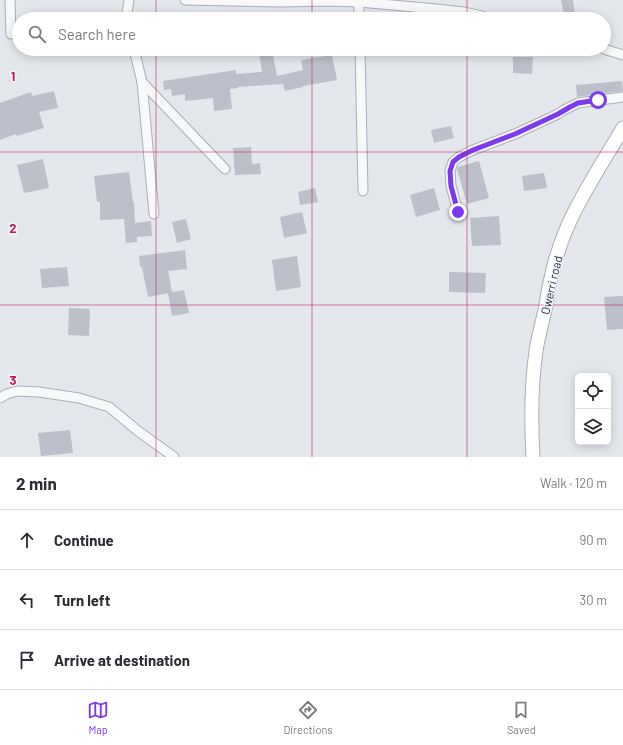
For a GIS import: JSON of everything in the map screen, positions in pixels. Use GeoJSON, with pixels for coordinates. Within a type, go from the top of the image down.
{"type":"FeatureCollection","features":[{"type":"Feature","properties":{"kind":"main road","name":"Owerri road"},"geometry":{"type":"LineString","coordinates":[[533,457],[533,391],[536,352],[550,279],[557,254],[569,222],[623,128]]}},
{"type":"Feature","properties":{"kind":"street"},"geometry":{"type":"LineString","coordinates":[[10,0],[11,34]]}},
{"type":"Feature","properties":{"kind":"street"},"geometry":{"type":"LineString","coordinates":[[127,12],[129,0]]}},
{"type":"Feature","properties":{"kind":"street"},"geometry":{"type":"LineString","coordinates":[[185,0],[282,2],[327,1],[436,4],[464,12]]}},
{"type":"Feature","properties":{"kind":"street"},"geometry":{"type":"LineString","coordinates":[[358,2],[359,12]]}},
{"type":"Feature","properties":{"kind":"street"},"geometry":{"type":"LineString","coordinates":[[611,51],[623,55]]}},
{"type":"Feature","properties":{"kind":"street"},"geometry":{"type":"LineString","coordinates":[[136,56],[142,82],[154,214]]}},
{"type":"Feature","properties":{"kind":"street"},"geometry":{"type":"LineString","coordinates":[[360,56],[363,191]]}},
{"type":"Feature","properties":{"kind":"street"},"geometry":{"type":"LineString","coordinates":[[142,82],[225,169]]}},
{"type":"Feature","properties":{"kind":"street"},"geometry":{"type":"LineString","coordinates":[[458,212],[451,186],[450,171],[453,162],[459,157],[515,134],[578,103],[623,98]]}},
{"type":"Feature","properties":{"kind":"street"},"geometry":{"type":"LineString","coordinates":[[0,398],[17,391],[39,392],[79,398],[109,407],[138,431],[174,457]]}},
{"type":"Feature","properties":{"kind":"building"},"geometry":{"type":"Polygon","coordinates":[[[561,0],[573,0],[575,12],[563,12],[561,0]]]}},
{"type":"Feature","properties":{"kind":"building"},"geometry":{"type":"Polygon","coordinates":[[[260,56],[273,56],[277,76],[303,70],[301,60],[332,56],[337,80],[285,91],[283,84],[238,87],[230,89],[232,109],[214,111],[213,98],[185,101],[185,94],[172,96],[171,89],[164,90],[163,81],[236,70],[236,74],[262,72],[260,56]]]}},
{"type":"Feature","properties":{"kind":"building"},"geometry":{"type":"Polygon","coordinates":[[[513,57],[533,57],[532,74],[513,73],[513,57]]]}},
{"type":"Feature","properties":{"kind":"building"},"geometry":{"type":"Polygon","coordinates":[[[622,81],[623,91],[577,97],[576,85],[622,81]]]}},
{"type":"Feature","properties":{"kind":"building"},"geometry":{"type":"Polygon","coordinates":[[[54,91],[58,108],[39,112],[44,128],[16,136],[16,134],[0,140],[0,103],[31,92],[32,96],[54,91]]]}},
{"type":"Feature","properties":{"kind":"building"},"geometry":{"type":"Polygon","coordinates":[[[451,126],[454,138],[434,143],[431,130],[451,126]]]}},
{"type":"Feature","properties":{"kind":"building"},"geometry":{"type":"Polygon","coordinates":[[[251,147],[252,164],[260,163],[261,174],[235,175],[233,148],[251,147]]]}},
{"type":"Feature","properties":{"kind":"building"},"geometry":{"type":"Polygon","coordinates":[[[43,159],[49,188],[24,193],[17,165],[43,159]]]}},
{"type":"Feature","properties":{"kind":"building"},"geometry":{"type":"Polygon","coordinates":[[[479,161],[489,198],[467,204],[457,169],[458,167],[479,161]]]}},
{"type":"Feature","properties":{"kind":"building"},"geometry":{"type":"Polygon","coordinates":[[[129,172],[134,202],[135,223],[151,221],[152,236],[137,237],[137,242],[126,243],[124,219],[100,220],[100,202],[97,202],[94,176],[129,172]]]}},
{"type":"Feature","properties":{"kind":"building"},"geometry":{"type":"Polygon","coordinates":[[[544,173],[547,188],[524,191],[522,176],[544,173]]]}},
{"type":"Feature","properties":{"kind":"building"},"geometry":{"type":"Polygon","coordinates":[[[315,188],[318,202],[300,205],[298,192],[315,188]]]}},
{"type":"Feature","properties":{"kind":"building"},"geometry":{"type":"Polygon","coordinates":[[[434,188],[440,210],[416,217],[410,195],[434,188]]]}},
{"type":"Feature","properties":{"kind":"building"},"geometry":{"type":"Polygon","coordinates":[[[302,212],[307,233],[284,238],[280,217],[302,212]]]}},
{"type":"Feature","properties":{"kind":"building"},"geometry":{"type":"Polygon","coordinates":[[[499,216],[501,245],[472,246],[470,218],[499,216]]]}},
{"type":"Feature","properties":{"kind":"building"},"geometry":{"type":"Polygon","coordinates":[[[186,219],[191,239],[177,243],[172,222],[186,219]]]}},
{"type":"Feature","properties":{"kind":"building"},"geometry":{"type":"Polygon","coordinates":[[[185,250],[187,269],[168,271],[172,292],[184,290],[189,313],[172,316],[168,293],[148,297],[142,267],[140,267],[139,256],[185,250]]]}},
{"type":"Feature","properties":{"kind":"building"},"geometry":{"type":"Polygon","coordinates":[[[297,256],[301,287],[276,291],[272,260],[297,256]]]}},
{"type":"Feature","properties":{"kind":"building"},"geometry":{"type":"Polygon","coordinates":[[[67,267],[69,286],[42,288],[40,269],[67,267]]]}},
{"type":"Feature","properties":{"kind":"building"},"geometry":{"type":"Polygon","coordinates":[[[449,272],[486,273],[485,293],[449,292],[449,272]]]}},
{"type":"Feature","properties":{"kind":"building"},"geometry":{"type":"Polygon","coordinates":[[[623,296],[623,329],[607,330],[604,297],[623,296]]]}},
{"type":"Feature","properties":{"kind":"building"},"geometry":{"type":"Polygon","coordinates":[[[69,308],[90,309],[89,336],[68,335],[69,308]]]}},
{"type":"Feature","properties":{"kind":"building"},"geometry":{"type":"Polygon","coordinates":[[[70,430],[73,453],[41,456],[38,433],[70,430]]]}},
{"type":"Feature","properties":{"kind":"route"},"geometry":{"type":"LineString","coordinates":[[458,212],[451,186],[450,171],[453,162],[459,157],[515,134],[578,103],[598,100]]}}]}
